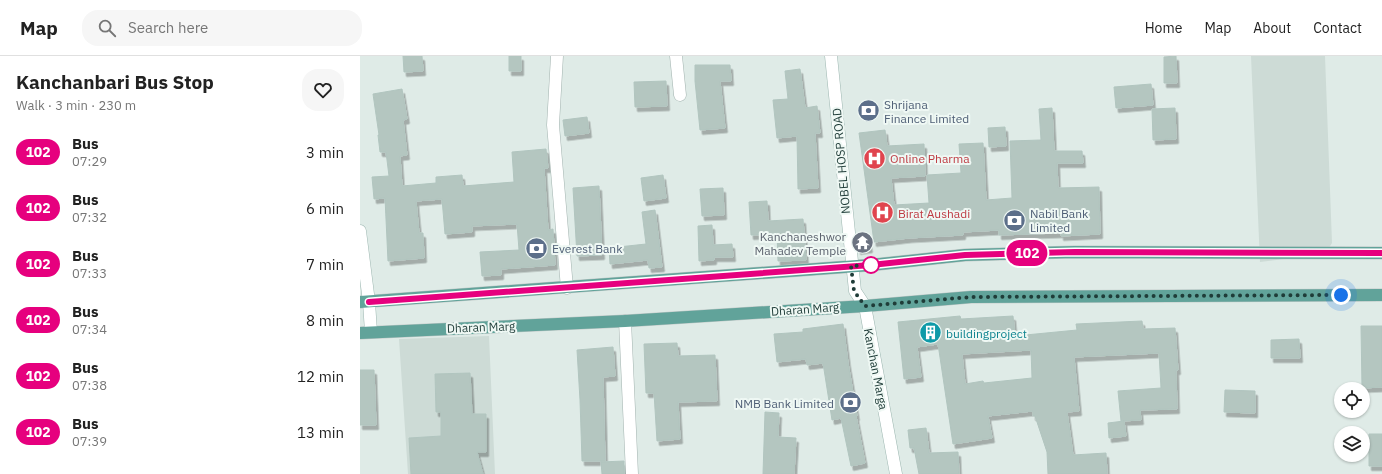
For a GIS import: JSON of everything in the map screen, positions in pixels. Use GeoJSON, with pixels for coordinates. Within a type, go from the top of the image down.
{"type":"FeatureCollection","features":[{"type":"Feature","properties":{"kind":"main road"},"geometry":{"type":"LineString","coordinates":[[365,302],[871,265],[981,254],[1075,252],[1382,253]]}},
{"type":"Feature","properties":{"kind":"main road","name":"Dharan Marg"},"geometry":{"type":"LineString","coordinates":[[366,332],[625,321],[865,306],[971,297],[1382,295]]}},
{"type":"Feature","properties":{"kind":"street"},"geometry":{"type":"LineString","coordinates":[[557,56],[553,125],[567,288]]}},
{"type":"Feature","properties":{"kind":"street"},"geometry":{"type":"LineString","coordinates":[[676,56],[680,95]]}},
{"type":"Feature","properties":{"kind":"street","name":"NOBEL HOSP ROAD"},"geometry":{"type":"LineString","coordinates":[[831,56],[851,266]]}},
{"type":"Feature","properties":{"kind":"street"},"geometry":{"type":"LineString","coordinates":[[360,231],[366,332]]}},
{"type":"Feature","properties":{"kind":"street","name":"Kanchan Marga"},"geometry":{"type":"LineString","coordinates":[[851,266],[854,291],[865,306],[896,474]]}},
{"type":"Feature","properties":{"kind":"street"},"geometry":{"type":"LineString","coordinates":[[625,321],[632,474]]}},
{"type":"Feature","properties":{"kind":"shaded area"},"geometry":{"type":"Polygon","coordinates":[[[1251,56],[1325,56],[1332,243],[1325,254],[1260,262],[1251,56]]]}},
{"type":"Feature","properties":{"kind":"shaded area"},"geometry":{"type":"Polygon","coordinates":[[[489,336],[495,474],[408,474],[399,339],[489,336]]]}},
{"type":"Feature","properties":{"kind":"building"},"geometry":{"type":"Polygon","coordinates":[[[403,56],[422,56],[423,71],[404,72],[403,56]]]}},
{"type":"Feature","properties":{"kind":"building"},"geometry":{"type":"Polygon","coordinates":[[[509,56],[521,56],[521,71],[509,71],[509,56]]]}},
{"type":"Feature","properties":{"kind":"building"},"geometry":{"type":"Polygon","coordinates":[[[1176,56],[1177,83],[1164,83],[1164,57],[1176,56]]]}},
{"type":"Feature","properties":{"kind":"building"},"geometry":{"type":"Polygon","coordinates":[[[695,65],[730,65],[731,81],[720,81],[725,128],[700,130],[695,81],[695,65]]]}},
{"type":"Feature","properties":{"kind":"building"},"geometry":{"type":"Polygon","coordinates":[[[800,69],[805,108],[817,106],[820,133],[815,133],[818,188],[798,189],[797,136],[777,138],[773,100],[788,99],[785,71],[800,69]]]}},
{"type":"Feature","properties":{"kind":"building"},"geometry":{"type":"Polygon","coordinates":[[[666,81],[667,106],[635,107],[634,82],[666,81]]]}},
{"type":"Feature","properties":{"kind":"building"},"geometry":{"type":"Polygon","coordinates":[[[1151,84],[1153,105],[1116,108],[1114,87],[1151,84]]]}},
{"type":"Feature","properties":{"kind":"building"},"geometry":{"type":"Polygon","coordinates":[[[402,89],[407,119],[403,120],[407,155],[400,156],[402,186],[436,183],[436,177],[462,175],[463,186],[514,182],[512,152],[546,149],[548,168],[544,168],[548,230],[553,229],[555,265],[501,269],[501,275],[482,276],[480,252],[519,250],[517,224],[472,226],[472,232],[445,234],[442,199],[416,201],[419,233],[423,233],[424,258],[388,261],[385,198],[374,199],[372,177],[389,176],[386,152],[380,152],[373,94],[402,89]]]}},
{"type":"Feature","properties":{"kind":"building"},"geometry":{"type":"Polygon","coordinates":[[[1052,108],[1054,151],[1082,151],[1083,163],[1057,163],[1058,188],[1099,187],[1100,234],[1061,236],[1061,233],[999,235],[999,230],[963,232],[963,235],[909,238],[874,242],[859,133],[885,130],[887,146],[924,144],[925,176],[891,178],[894,205],[929,203],[927,175],[961,173],[959,144],[983,143],[986,200],[1012,198],[1010,141],[1041,140],[1039,109],[1052,108]]]}},
{"type":"Feature","properties":{"kind":"building"},"geometry":{"type":"Polygon","coordinates":[[[1175,108],[1176,139],[1153,140],[1152,109],[1175,108]]]}},
{"type":"Feature","properties":{"kind":"building"},"geometry":{"type":"Polygon","coordinates":[[[587,117],[589,133],[565,136],[563,120],[587,117]]]}},
{"type":"Feature","properties":{"kind":"building"},"geometry":{"type":"Polygon","coordinates":[[[1005,127],[1006,146],[989,147],[988,128],[1005,127]]]}},
{"type":"Feature","properties":{"kind":"building"},"geometry":{"type":"Polygon","coordinates":[[[663,175],[666,198],[644,201],[641,178],[663,175]]]}},
{"type":"Feature","properties":{"kind":"building"},"geometry":{"type":"Polygon","coordinates":[[[599,186],[602,255],[577,256],[573,188],[599,186]]]}},
{"type":"Feature","properties":{"kind":"building"},"geometry":{"type":"Polygon","coordinates":[[[723,188],[724,215],[702,216],[700,189],[723,188]]]}},
{"type":"Feature","properties":{"kind":"building"},"geometry":{"type":"Polygon","coordinates":[[[767,201],[768,221],[803,219],[806,260],[778,261],[777,234],[751,235],[749,202],[767,201]]]}},
{"type":"Feature","properties":{"kind":"building"},"geometry":{"type":"Polygon","coordinates":[[[655,210],[662,267],[649,268],[648,260],[610,264],[609,248],[646,244],[642,212],[655,210]]]}},
{"type":"Feature","properties":{"kind":"building"},"geometry":{"type":"Polygon","coordinates":[[[712,225],[713,245],[732,244],[733,257],[714,257],[714,260],[699,261],[698,226],[712,225]]]}},
{"type":"Feature","properties":{"kind":"building","name":"Kanchaneshwor Mahadev Temple"},"geometry":{"type":"Polygon","coordinates":[[[868,235],[870,248],[858,250],[857,237],[868,235]]]}},
{"type":"Feature","properties":{"kind":"building"},"geometry":{"type":"Polygon","coordinates":[[[960,316],[961,319],[1013,316],[1015,336],[1077,330],[1076,324],[1142,321],[1143,329],[1175,328],[1178,370],[1176,370],[1177,409],[1140,410],[1141,420],[1121,421],[1118,391],[1161,388],[1159,353],[1074,357],[1079,411],[1067,412],[1073,455],[1106,453],[1107,474],[1048,474],[1047,452],[1035,416],[1033,416],[1033,411],[988,416],[992,438],[953,444],[938,344],[917,347],[921,377],[904,379],[898,322],[960,316]],[[1031,350],[962,354],[965,384],[983,381],[984,383],[1032,378],[1031,350]]]}},
{"type":"Feature","properties":{"kind":"building"},"geometry":{"type":"Polygon","coordinates":[[[843,324],[856,416],[865,463],[851,466],[841,418],[832,420],[823,363],[807,365],[806,359],[777,362],[774,334],[803,332],[803,329],[843,324]]]}},
{"type":"Feature","properties":{"kind":"building"},"geometry":{"type":"Polygon","coordinates":[[[1361,326],[1382,326],[1382,387],[1370,388],[1370,382],[1362,382],[1361,326]]]}},
{"type":"Feature","properties":{"kind":"building"},"geometry":{"type":"Polygon","coordinates":[[[1299,339],[1300,358],[1271,358],[1271,340],[1299,339]]]}},
{"type":"Feature","properties":{"kind":"building"},"geometry":{"type":"Polygon","coordinates":[[[677,343],[678,356],[715,355],[717,401],[678,402],[680,439],[657,441],[654,393],[646,393],[644,344],[677,343]]]}},
{"type":"Feature","properties":{"kind":"building"},"geometry":{"type":"Polygon","coordinates":[[[613,347],[615,376],[603,377],[605,461],[582,461],[577,350],[613,347]]]}},
{"type":"Feature","properties":{"kind":"building"},"geometry":{"type":"Polygon","coordinates":[[[360,370],[374,370],[376,425],[360,425],[360,370]]]}},
{"type":"Feature","properties":{"kind":"building"},"geometry":{"type":"Polygon","coordinates":[[[470,373],[472,414],[486,414],[486,452],[477,452],[483,474],[411,474],[409,438],[441,436],[441,412],[436,412],[435,374],[470,373]]]}},
{"type":"Feature","properties":{"kind":"building"},"geometry":{"type":"Polygon","coordinates":[[[1225,390],[1255,391],[1255,413],[1224,412],[1225,390]]]}},
{"type":"Feature","properties":{"kind":"building"},"geometry":{"type":"Polygon","coordinates":[[[765,412],[779,413],[778,437],[796,438],[794,474],[763,474],[765,412]]]}},
{"type":"Feature","properties":{"kind":"building"},"geometry":{"type":"Polygon","coordinates":[[[1124,421],[1126,436],[1109,438],[1108,423],[1124,421]]]}},
{"type":"Feature","properties":{"kind":"building"},"geometry":{"type":"Polygon","coordinates":[[[926,428],[929,453],[958,452],[959,474],[919,474],[914,448],[910,448],[908,430],[926,428]]]}},
{"type":"Feature","properties":{"kind":"building"},"geometry":{"type":"Polygon","coordinates":[[[1370,434],[1382,434],[1382,466],[1369,466],[1370,434]]]}},
{"type":"Feature","properties":{"kind":"building"},"geometry":{"type":"Polygon","coordinates":[[[624,461],[624,474],[602,474],[601,462],[624,461]]]}},
{"type":"Feature","properties":{"kind":"bus line","name":"102"},"geometry":{"type":"LineString","coordinates":[[369,302],[871,265],[965,255],[1075,252],[1382,253]]}},
{"type":"Feature","properties":{"kind":"place","name":"Shrijana Finance Limited"},"geometry":{"type":"Point","coordinates":[868,111]}},
{"type":"Feature","properties":{"kind":"place","name":"Online Pharma"},"geometry":{"type":"Point","coordinates":[875,158]}},
{"type":"Feature","properties":{"kind":"place","name":"Birat Aushadi"},"geometry":{"type":"Point","coordinates":[883,213]}},
{"type":"Feature","properties":{"kind":"place","name":"Nabil Bank Limited"},"geometry":{"type":"Point","coordinates":[1014,220]}},
{"type":"Feature","properties":{"kind":"place","name":"Kanchaneshwor Mahadev Temple"},"geometry":{"type":"Point","coordinates":[862,243]}},
{"type":"Feature","properties":{"kind":"place","name":"Everest Bank"},"geometry":{"type":"Point","coordinates":[536,248]}},
{"type":"Feature","properties":{"kind":"place","name":"buildingproject"},"geometry":{"type":"Point","coordinates":[931,333]}},
{"type":"Feature","properties":{"kind":"place","name":"NMB Bank Limited"},"geometry":{"type":"Point","coordinates":[850,403]}},
{"type":"Feature","properties":{"kind":"route"},"geometry":{"type":"LineString","coordinates":[[871,265],[851,266],[854,291],[865,306],[971,297],[1341,295]]}}]}
